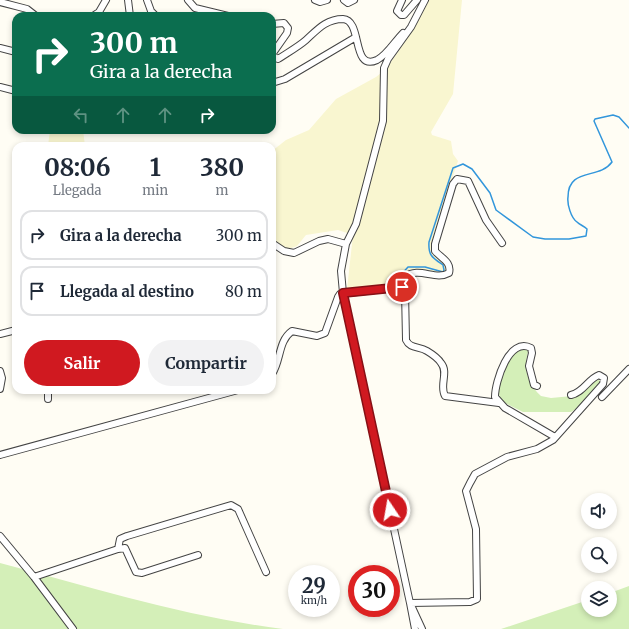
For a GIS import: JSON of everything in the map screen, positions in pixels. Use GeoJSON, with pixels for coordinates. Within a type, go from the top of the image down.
{"type":"FeatureCollection","features":[{"type":"Feature","properties":{"kind":"street"},"geometry":{"type":"LineString","coordinates":[[99,12],[106,0]]}},
{"type":"Feature","properties":{"kind":"street"},"geometry":{"type":"LineString","coordinates":[[128,0],[130,12]]}},
{"type":"Feature","properties":{"kind":"street"},"geometry":{"type":"LineString","coordinates":[[147,0],[152,12]]}},
{"type":"Feature","properties":{"kind":"street"},"geometry":{"type":"LineString","coordinates":[[188,0],[196,8],[212,12]]}},
{"type":"Feature","properties":{"kind":"street"},"geometry":{"type":"LineString","coordinates":[[315,0],[320,2],[327,0]]}},
{"type":"Feature","properties":{"kind":"street"},"geometry":{"type":"LineString","coordinates":[[344,0],[348,3],[354,0]]}},
{"type":"Feature","properties":{"kind":"street"},"geometry":{"type":"LineString","coordinates":[[402,0],[397,11],[401,16],[417,0]]}},
{"type":"Feature","properties":{"kind":"street"},"geometry":{"type":"LineString","coordinates":[[415,629],[343,293],[341,271],[346,244],[356,224],[383,121],[384,68],[388,59],[411,27],[425,0]]}},
{"type":"Feature","properties":{"kind":"street"},"geometry":{"type":"LineString","coordinates":[[0,2],[26,9],[30,12]]}},
{"type":"Feature","properties":{"kind":"street"},"geometry":{"type":"LineString","coordinates":[[276,59],[307,39],[317,28],[327,22],[341,19],[349,21],[353,25],[359,51],[362,57],[370,61],[376,60],[411,27]]}},
{"type":"Feature","properties":{"kind":"street"},"geometry":{"type":"LineString","coordinates":[[276,24],[284,23],[288,28],[287,33],[276,49]]}},
{"type":"Feature","properties":{"kind":"street"},"geometry":{"type":"LineString","coordinates":[[276,82],[285,80],[356,37]]}},
{"type":"Feature","properties":{"kind":"street"},"geometry":{"type":"LineString","coordinates":[[0,48],[12,51]]}},
{"type":"Feature","properties":{"kind":"street"},"geometry":{"type":"LineString","coordinates":[[0,87],[12,90]]}},
{"type":"Feature","properties":{"kind":"street"},"geometry":{"type":"LineString","coordinates":[[502,243],[486,220],[468,181],[457,179],[453,184],[435,244],[435,251],[448,263],[450,268],[449,273],[444,276],[414,272],[405,277],[402,287],[405,291],[406,340],[408,344],[426,350],[442,364],[444,371],[442,392],[445,396],[499,403],[555,437]]}},
{"type":"Feature","properties":{"kind":"street"},"geometry":{"type":"LineString","coordinates":[[276,246],[284,252],[294,253],[319,241],[328,239],[346,244]]}},
{"type":"Feature","properties":{"kind":"street"},"geometry":{"type":"LineString","coordinates":[[276,369],[286,335],[292,331],[321,336],[325,334],[338,297],[343,293],[402,287]]}},
{"type":"Feature","properties":{"kind":"street"},"geometry":{"type":"LineString","coordinates":[[0,334],[12,331]]}},
{"type":"Feature","properties":{"kind":"street"},"geometry":{"type":"LineString","coordinates":[[499,403],[495,397],[495,385],[510,352],[516,348],[527,345],[531,348],[532,353],[529,366],[534,385],[536,386]]}},
{"type":"Feature","properties":{"kind":"street"},"geometry":{"type":"LineString","coordinates":[[602,397],[606,391],[629,369]]}},
{"type":"Feature","properties":{"kind":"street"},"geometry":{"type":"LineString","coordinates":[[0,371],[2,378],[0,389]]}},
{"type":"Feature","properties":{"kind":"street"},"geometry":{"type":"LineString","coordinates":[[410,603],[470,602],[477,599],[476,529],[466,491],[474,474],[507,457],[537,449],[555,437],[603,384],[604,378],[599,375],[595,377],[579,393],[571,395]]}},
{"type":"Feature","properties":{"kind":"street"},"geometry":{"type":"LineString","coordinates":[[0,455],[223,394]]}},
{"type":"Feature","properties":{"kind":"street"},"geometry":{"type":"LineString","coordinates":[[118,549],[120,539],[127,536],[231,505],[238,509],[266,572]]}},
{"type":"Feature","properties":{"kind":"street"},"geometry":{"type":"LineString","coordinates":[[0,536],[34,577],[73,629]]}},
{"type":"Feature","properties":{"kind":"street"},"geometry":{"type":"LineString","coordinates":[[34,577],[125,548],[132,568],[136,572],[142,573],[198,555]]}},
{"type":"Feature","properties":{"kind":"street"},"geometry":{"type":"LineString","coordinates":[[410,603],[422,629]]}},
{"type":"Feature","properties":{"kind":"shaded area"},"geometry":{"type":"Polygon","coordinates":[[[429,0],[462,0],[453,94],[431,132],[432,135],[451,141],[453,154],[458,161],[435,230],[431,252],[447,266],[445,273],[432,273],[417,270],[410,271],[400,285],[347,289],[353,235],[338,230],[306,235],[297,246],[286,250],[276,243],[276,148],[286,140],[309,130],[336,99],[376,77],[386,69],[415,27],[429,0]]]}},
{"type":"Feature","properties":{"kind":"shaded area"},"geometry":{"type":"Polygon","coordinates":[[[50,134],[84,134],[84,142],[48,142],[50,134]]]}},
{"type":"Feature","properties":{"kind":"green space"},"geometry":{"type":"Polygon","coordinates":[[[524,347],[529,349],[526,368],[529,380],[541,396],[551,398],[572,396],[595,379],[599,378],[600,383],[579,407],[571,412],[523,412],[501,401],[499,390],[501,376],[506,362],[514,352],[524,347]]]}},
{"type":"Feature","properties":{"kind":"green space"},"geometry":{"type":"Polygon","coordinates":[[[0,563],[140,601],[211,617],[283,629],[0,629],[0,563]]]}},
{"type":"Feature","properties":{"kind":"green space"},"geometry":{"type":"Polygon","coordinates":[[[629,586],[629,629],[501,629],[581,602],[581,617],[617,617],[617,590],[629,586]]]}},
{"type":"Feature","properties":{"kind":"waterway"},"geometry":{"type":"LineString","coordinates":[[399,277],[408,267],[425,267],[443,272],[443,265],[430,254],[429,242],[453,168],[463,164],[472,169],[490,193],[496,210],[533,237],[545,239],[569,239],[586,236],[587,229],[575,220],[570,211],[568,200],[569,188],[573,181],[578,177],[600,171],[612,162],[594,121],[595,119],[613,115],[619,117],[629,128]]}},
{"type":"Feature","properties":{"kind":"route"},"geometry":{"type":"LineString","coordinates":[[390,510],[343,293],[402,287]]}}]}
